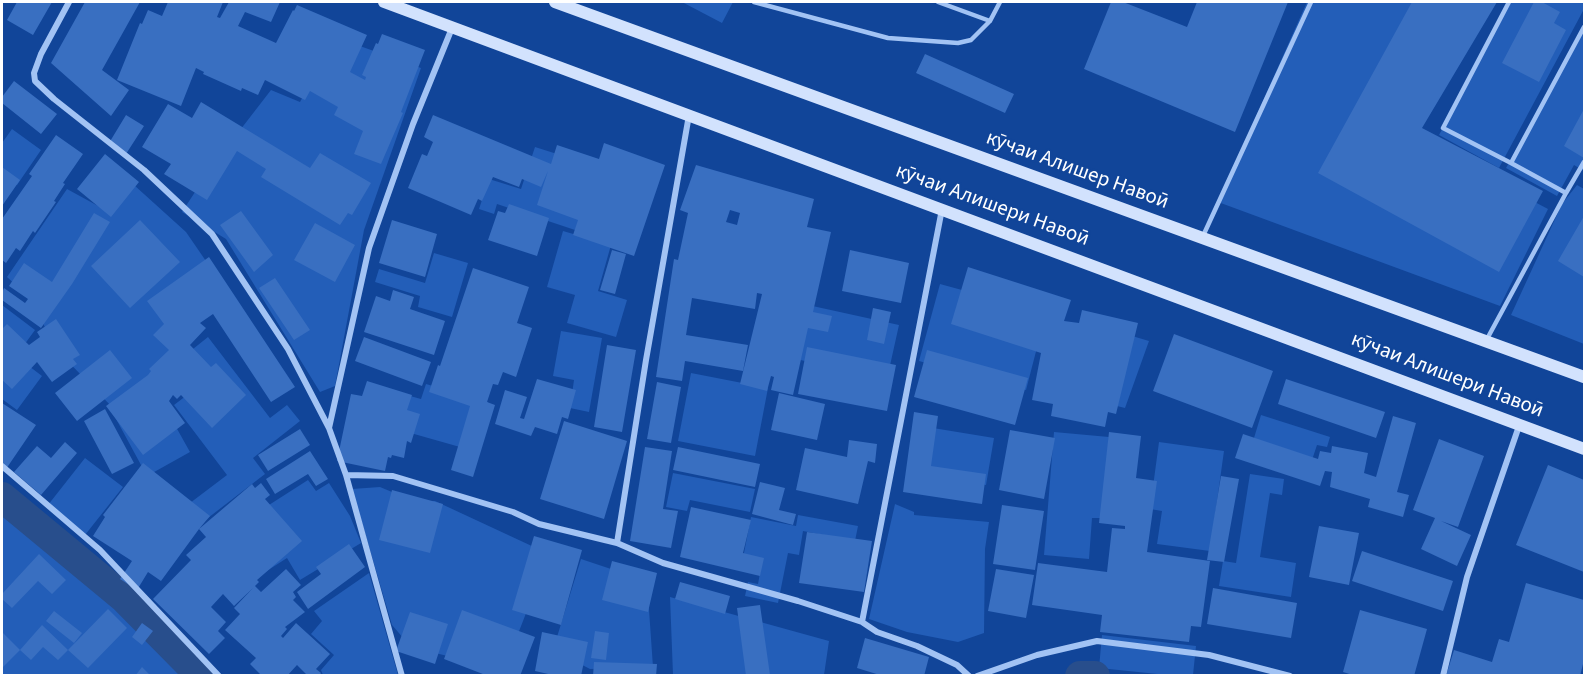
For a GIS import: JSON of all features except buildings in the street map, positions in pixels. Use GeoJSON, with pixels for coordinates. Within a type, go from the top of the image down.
{"type":"FeatureCollection","features":[{"type":"Feature","properties":{"kind":"street"},"geometry":{"type":"LineString","coordinates":[[69,2],[40,54],[34,73],[35,81],[54,99],[144,170],[212,234],[288,349],[328,428],[346,475],[402,675]]}},
{"type":"Feature","properties":{"kind":"street","name":"кӯчаи Алишери Навоӣ"},"geometry":{"type":"LineString","coordinates":[[384,2],[690,114],[1584,449]]}},
{"type":"Feature","properties":{"kind":"street","name":"кӯчаи Алишер Навоӣ"},"geometry":{"type":"LineString","coordinates":[[555,2],[576,5],[1202,238],[1584,377]]}},
{"type":"Feature","properties":{"kind":"street"},"geometry":{"type":"LineString","coordinates":[[328,428],[369,248],[413,124],[452,28]]}},
{"type":"Feature","properties":{"kind":"street"},"geometry":{"type":"LineString","coordinates":[[617,543],[646,360],[690,114]]}},
{"type":"Feature","properties":{"kind":"street"},"geometry":{"type":"LineString","coordinates":[[862,622],[942,208]]}},
{"type":"Feature","properties":{"kind":"street"},"geometry":{"type":"LineString","coordinates":[[1443,675],[1467,577],[1520,425]]}},
{"type":"Feature","properties":{"kind":"street"},"geometry":{"type":"LineString","coordinates":[[2,466],[100,550],[219,675]]}},
{"type":"Feature","properties":{"kind":"street"},"geometry":{"type":"LineString","coordinates":[[346,475],[393,476],[513,512],[539,524],[617,543],[663,563],[798,601],[862,622],[877,632],[917,646],[957,665],[969,675]]}},
{"type":"Feature","properties":{"kind":"street"},"geometry":{"type":"LineString","coordinates":[[977,675],[1037,656],[1097,641],[1209,655],[1290,675]]}},
{"type":"Feature","properties":{"kind":"lane"},"geometry":{"type":"LineString","coordinates":[[754,2],[888,38],[958,43],[971,40],[990,21],[1000,2]]}},
{"type":"Feature","properties":{"kind":"lane"},"geometry":{"type":"LineString","coordinates":[[771,7],[775,2]]}},
{"type":"Feature","properties":{"kind":"lane"},"geometry":{"type":"LineString","coordinates":[[938,2],[990,21]]}},
{"type":"Feature","properties":{"kind":"lane"},"geometry":{"type":"LineString","coordinates":[[1202,238],[1311,2]]}},
{"type":"Feature","properties":{"kind":"lane"},"geometry":{"type":"LineString","coordinates":[[1509,2],[1443,128],[1566,193]]}},
{"type":"Feature","properties":{"kind":"lane"},"geometry":{"type":"LineString","coordinates":[[1510,163],[1584,27]]}},
{"type":"Feature","properties":{"kind":"lane"},"geometry":{"type":"LineString","coordinates":[[1486,342],[1584,162]]}},
{"type":"Feature","properties":{"kind":"shaded area"},"geometry":{"type":"Polygon","coordinates":[[[682,2],[733,2],[722,23],[682,2]]]}},
{"type":"Feature","properties":{"kind":"shaded area"},"geometry":{"type":"Polygon","coordinates":[[[1307,2],[1463,2],[1400,131],[1548,209],[1500,306],[1218,202],[1307,2]]]}},
{"type":"Feature","properties":{"kind":"shaded area"},"geometry":{"type":"Polygon","coordinates":[[[1511,2],[1584,2],[1584,9],[1499,168],[1439,135],[1511,2]]]}},
{"type":"Feature","properties":{"kind":"shaded area"},"geometry":{"type":"Polygon","coordinates":[[[1584,27],[1584,171],[1574,165],[1557,196],[1506,168],[1584,27]]]}},
{"type":"Feature","properties":{"kind":"shaded area"},"geometry":{"type":"Polygon","coordinates":[[[335,37],[421,68],[364,230],[335,386],[320,392],[226,239],[182,212],[210,169],[271,90],[300,102],[335,37]]]}},
{"type":"Feature","properties":{"kind":"shaded area"},"geometry":{"type":"Polygon","coordinates":[[[12,129],[41,150],[17,185],[2,174],[2,143],[12,129]]]}},
{"type":"Feature","properties":{"kind":"shaded area"},"geometry":{"type":"Polygon","coordinates":[[[535,147],[576,160],[590,235],[497,204],[494,214],[479,209],[489,179],[521,189],[535,147]]]}},
{"type":"Feature","properties":{"kind":"shaded area"},"geometry":{"type":"Polygon","coordinates":[[[134,185],[186,232],[208,264],[158,377],[113,408],[53,346],[34,302],[7,277],[67,189],[111,213],[134,185]]]}},
{"type":"Feature","properties":{"kind":"shaded area"},"geometry":{"type":"Polygon","coordinates":[[[1577,185],[1584,189],[1584,344],[1511,315],[1562,204],[1577,185]]]}},
{"type":"Feature","properties":{"kind":"shaded area"},"geometry":{"type":"Polygon","coordinates":[[[563,231],[611,245],[598,291],[627,300],[616,337],[567,323],[575,295],[547,287],[563,231]]]}},
{"type":"Feature","properties":{"kind":"shaded area"},"geometry":{"type":"Polygon","coordinates":[[[434,253],[468,263],[452,317],[418,307],[420,296],[375,282],[379,269],[425,283],[434,253]]]}},
{"type":"Feature","properties":{"kind":"shaded area"},"geometry":{"type":"Polygon","coordinates":[[[940,284],[1046,313],[1026,390],[919,361],[940,284]]]}},
{"type":"Feature","properties":{"kind":"shaded area"},"geometry":{"type":"Polygon","coordinates":[[[2,305],[35,330],[19,352],[25,363],[42,376],[17,410],[2,399],[2,305]]]}},
{"type":"Feature","properties":{"kind":"shaded area"},"geometry":{"type":"Polygon","coordinates":[[[808,305],[899,325],[887,379],[796,359],[808,305]]]}},
{"type":"Feature","properties":{"kind":"shaded area"},"geometry":{"type":"Polygon","coordinates":[[[1112,330],[1149,341],[1125,408],[1097,401],[1112,330]]]}},
{"type":"Feature","properties":{"kind":"shaded area"},"geometry":{"type":"Polygon","coordinates":[[[561,331],[602,338],[589,412],[570,408],[574,380],[553,376],[561,331]]]}},
{"type":"Feature","properties":{"kind":"shaded area"},"geometry":{"type":"Polygon","coordinates":[[[208,337],[270,418],[287,405],[300,421],[253,458],[265,474],[204,521],[190,503],[227,475],[174,405],[208,379],[188,353],[208,337]]]}},
{"type":"Feature","properties":{"kind":"shaded area"},"geometry":{"type":"Polygon","coordinates":[[[691,373],[768,388],[755,456],[678,441],[691,373]]]}},
{"type":"Feature","properties":{"kind":"shaded area"},"geometry":{"type":"Polygon","coordinates":[[[426,384],[488,402],[474,451],[393,428],[403,394],[421,399],[426,384]]]}},
{"type":"Feature","properties":{"kind":"shaded area"},"geometry":{"type":"Polygon","coordinates":[[[157,393],[190,452],[147,476],[115,417],[157,393]]]}},
{"type":"Feature","properties":{"kind":"shaded area"},"geometry":{"type":"Polygon","coordinates":[[[1261,415],[1330,437],[1327,447],[1317,445],[1309,469],[1250,451],[1261,415]]]}},
{"type":"Feature","properties":{"kind":"shaded area"},"geometry":{"type":"Polygon","coordinates":[[[933,428],[994,438],[986,485],[926,475],[933,428]]]}},
{"type":"Feature","properties":{"kind":"shaded area"},"geometry":{"type":"Polygon","coordinates":[[[1054,432],[1109,437],[1102,518],[1092,518],[1089,559],[1044,555],[1054,432]]]}},
{"type":"Feature","properties":{"kind":"shaded area"},"geometry":{"type":"Polygon","coordinates":[[[1159,442],[1224,451],[1210,551],[1157,544],[1162,511],[1150,509],[1159,442]]]}},
{"type":"Feature","properties":{"kind":"shaded area"},"geometry":{"type":"Polygon","coordinates":[[[85,458],[123,487],[85,535],[48,505],[85,458]]]}},
{"type":"Feature","properties":{"kind":"shaded area"},"geometry":{"type":"Polygon","coordinates":[[[673,473],[755,489],[750,512],[690,500],[687,511],[666,507],[673,473]]]}},
{"type":"Feature","properties":{"kind":"shaded area"},"geometry":{"type":"Polygon","coordinates":[[[1250,474],[1284,479],[1282,495],[1270,493],[1260,557],[1296,563],[1291,597],[1219,586],[1223,561],[1236,563],[1250,474]]]}},
{"type":"Feature","properties":{"kind":"shaded area"},"geometry":{"type":"Polygon","coordinates":[[[308,480],[316,491],[329,483],[350,516],[361,543],[300,580],[287,558],[262,574],[233,528],[308,480]]]}},
{"type":"Feature","properties":{"kind":"shaded area"},"geometry":{"type":"Polygon","coordinates":[[[380,487],[392,492],[391,502],[435,501],[549,554],[504,670],[411,647],[392,625],[352,489],[380,487]]]}},
{"type":"Feature","properties":{"kind":"shaded area"},"geometry":{"type":"Polygon","coordinates":[[[895,504],[914,512],[914,515],[989,522],[985,549],[984,633],[958,642],[907,632],[869,619],[895,504]]]}},
{"type":"Feature","properties":{"kind":"shaded area"},"geometry":{"type":"Polygon","coordinates":[[[798,515],[858,526],[855,541],[803,531],[799,555],[788,553],[778,603],[745,596],[748,582],[758,584],[762,562],[743,558],[751,517],[796,526],[798,515]]]}},
{"type":"Feature","properties":{"kind":"shaded area"},"geometry":{"type":"Polygon","coordinates":[[[2,516],[127,609],[198,675],[4,675],[2,673],[2,516]]]}},
{"type":"Feature","properties":{"kind":"shaded area"},"geometry":{"type":"Polygon","coordinates":[[[581,559],[647,581],[653,667],[590,669],[553,650],[581,559]]]}},
{"type":"Feature","properties":{"kind":"shaded area"},"geometry":{"type":"Polygon","coordinates":[[[369,573],[398,675],[323,675],[321,670],[334,655],[311,634],[322,621],[314,611],[369,573]]]}},
{"type":"Feature","properties":{"kind":"shaded area"},"geometry":{"type":"Polygon","coordinates":[[[670,597],[829,641],[824,675],[673,675],[670,597]]]}},
{"type":"Feature","properties":{"kind":"shaded area"},"geometry":{"type":"Polygon","coordinates":[[[1102,635],[1196,646],[1193,675],[1167,675],[1099,668],[1102,635]]]}},
{"type":"Feature","properties":{"kind":"waterway"},"geometry":{"type":"LineString","coordinates":[[2,497],[124,598],[201,676]]}},
{"type":"Feature","properties":{"kind":"waterway"},"geometry":{"type":"LineString","coordinates":[[1080,676],[1095,676]]}}]}
